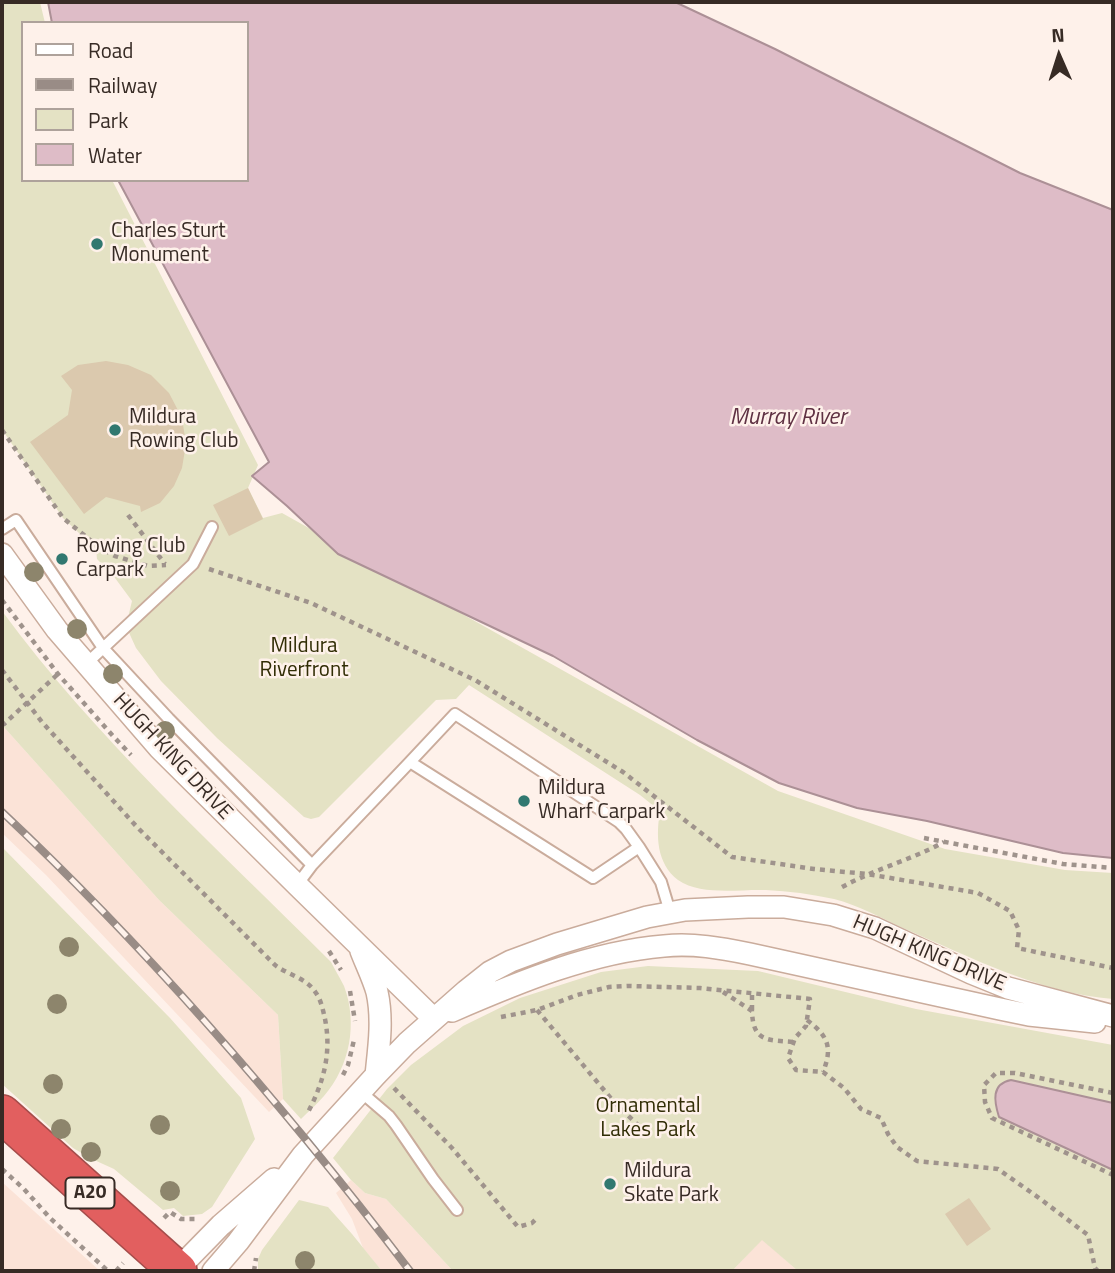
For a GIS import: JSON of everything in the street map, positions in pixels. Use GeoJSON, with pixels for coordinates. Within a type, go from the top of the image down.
{"type":"FeatureCollection","features":[{"type":"Feature","properties":{"kind":"highway","name":"A20"},"geometry":{"type":"LineString","coordinates":[[2,1114],[177,1271]]}},
{"type":"Feature","properties":{"kind":"street","name":"HUGH KING DRIVE"},"geometry":{"type":"LineString","coordinates":[[2,554],[57,630],[159,748],[434,1019]]}},
{"type":"Feature","properties":{"kind":"street","name":"HUGH KING DRIVE"},"geometry":{"type":"LineString","coordinates":[[177,1271],[221,1225],[369,1099],[434,1019],[480,979],[511,961],[647,917],[702,909],[767,907],[833,915],[875,928],[1008,988],[1113,1016]]}},
{"type":"Feature","properties":{"kind":"street"},"geometry":{"type":"LineString","coordinates":[[647,917],[651,948]]}},
{"type":"Feature","properties":{"kind":"street","name":"HUGH KING DRIVE"},"geometry":{"type":"LineString","coordinates":[[359,944],[376,989],[380,1012],[379,1045],[385,1081]]}},
{"type":"Feature","properties":{"kind":"street","name":"HUGH KING DRIVE"},"geometry":{"type":"LineString","coordinates":[[434,1019],[540,975],[598,958],[663,946],[692,946],[727,949],[1000,1009],[1113,1024]]}},
{"type":"Feature","properties":{"kind":"street","name":"HUGH KING DRIVE"},"geometry":{"type":"LineString","coordinates":[[213,1271],[303,1155]]}},
{"type":"Feature","properties":{"kind":"lane"},"geometry":{"type":"LineString","coordinates":[[2,529],[16,520],[103,648],[312,865]]}},
{"type":"Feature","properties":{"kind":"lane"},"geometry":{"type":"LineString","coordinates":[[86,664],[193,564],[212,527]]}},
{"type":"Feature","properties":{"kind":"lane"},"geometry":{"type":"LineString","coordinates":[[297,885],[312,865],[455,714],[623,825],[661,882],[670,912]]}},
{"type":"Feature","properties":{"kind":"lane"},"geometry":{"type":"LineString","coordinates":[[410,762],[593,878],[639,847]]}},
{"type":"Feature","properties":{"kind":"lane"},"geometry":{"type":"LineString","coordinates":[[369,1099],[396,1125],[457,1210]]}},
{"type":"Feature","properties":{"kind":"path"},"geometry":{"type":"LineString","coordinates":[[2,430],[63,519],[100,548],[115,556],[148,566],[166,565],[128,515]]}},
{"type":"Feature","properties":{"kind":"path"},"geometry":{"type":"LineString","coordinates":[[193,564],[311,603],[475,680],[623,772],[732,858],[867,874],[978,892],[1010,911],[1019,930],[1017,948],[1113,968]]}},
{"type":"Feature","properties":{"kind":"path"},"geometry":{"type":"LineString","coordinates":[[2,600],[58,674],[138,762]]}},
{"type":"Feature","properties":{"kind":"path"},"geometry":{"type":"LineString","coordinates":[[2,670],[42,722],[118,807],[275,965],[308,984],[316,992],[323,1007],[328,1047],[318,1092],[304,1118],[320,1104]]}},
{"type":"Feature","properties":{"kind":"path"},"geometry":{"type":"LineString","coordinates":[[2,722],[4,724],[58,674]]}},
{"type":"Feature","properties":{"kind":"path"},"geometry":{"type":"LineString","coordinates":[[924,838],[1063,864],[1113,868]]}},
{"type":"Feature","properties":{"kind":"path"},"geometry":{"type":"LineString","coordinates":[[842,887],[944,842]]}},
{"type":"Feature","properties":{"kind":"path"},"geometry":{"type":"LineString","coordinates":[[327,948],[341,968],[350,991],[355,1019],[354,1041],[348,1065],[339,1083]]}},
{"type":"Feature","properties":{"kind":"path"},"geometry":{"type":"LineString","coordinates":[[488,1019],[537,1010],[609,987],[720,990],[810,999],[806,1026],[795,1038],[788,1058],[796,1070],[823,1072],[844,1088],[862,1109],[881,1118],[897,1147],[917,1161],[998,1169],[1088,1236],[1098,1271]]}},
{"type":"Feature","properties":{"kind":"path"},"geometry":{"type":"LineString","coordinates":[[720,990],[752,1011]]}},
{"type":"Feature","properties":{"kind":"path"},"geometry":{"type":"LineString","coordinates":[[752,993],[752,1027],[761,1037],[793,1042]]}},
{"type":"Feature","properties":{"kind":"path"},"geometry":{"type":"LineString","coordinates":[[537,1010],[614,1102],[641,1128]]}},
{"type":"Feature","properties":{"kind":"path"},"geometry":{"type":"LineString","coordinates":[[807,1020],[820,1030],[827,1040],[829,1057],[823,1072]]}},
{"type":"Feature","properties":{"kind":"path"},"geometry":{"type":"LineString","coordinates":[[1113,1093],[1015,1073],[996,1073],[984,1085],[985,1102],[992,1118],[1113,1175]]}},
{"type":"Feature","properties":{"kind":"path"},"geometry":{"type":"LineString","coordinates":[[369,1099],[385,1081],[401,1080]]}},
{"type":"Feature","properties":{"kind":"path"},"geometry":{"type":"LineString","coordinates":[[385,1081],[452,1148],[518,1227],[532,1223],[537,1218]]}},
{"type":"Feature","properties":{"kind":"path"},"geometry":{"type":"LineString","coordinates":[[2,1169],[108,1271]]}},
{"type":"Feature","properties":{"kind":"path"},"geometry":{"type":"LineString","coordinates":[[116,1271],[170,1212],[181,1219],[202,1218]]}},
{"type":"Feature","properties":{"kind":"path"},"geometry":{"type":"LineString","coordinates":[[254,1271],[257,1253]]}},
{"type":"Feature","properties":{"kind":"shaded area"},"geometry":{"type":"Polygon","coordinates":[[[2,725],[159,900],[278,1015],[283,1099],[269,1112],[46,875],[2,833],[2,725]]]}},
{"type":"Feature","properties":{"kind":"shaded area"},"geometry":{"type":"Polygon","coordinates":[[[351,1180],[365,1193],[386,1199],[453,1271],[382,1271],[363,1248],[352,1219],[336,1193],[351,1180]]]}},
{"type":"Feature","properties":{"kind":"shaded area"},"geometry":{"type":"Polygon","coordinates":[[[2,1182],[100,1271],[2,1271],[2,1182]]]}},
{"type":"Feature","properties":{"kind":"shaded area"},"geometry":{"type":"Polygon","coordinates":[[[762,1239],[798,1271],[732,1271],[762,1239]]]}},
{"type":"Feature","properties":{"kind":"green space","name":"Mildura Riverfront"},"geometry":{"type":"Polygon","coordinates":[[[2,2],[40,2],[45,21],[21,21],[21,182],[113,182],[258,465],[248,488],[263,518],[282,513],[778,791],[945,849],[1065,870],[1113,873],[1113,999],[1032,982],[861,908],[834,899],[783,891],[721,891],[687,885],[671,873],[662,857],[658,839],[660,811],[640,795],[469,685],[456,699],[436,700],[319,817],[304,817],[217,738],[161,681],[136,648],[126,626],[132,601],[97,559],[96,549],[63,518],[5,434],[2,436],[2,2]]]}},
{"type":"Feature","properties":{"kind":"green space"},"geometry":{"type":"Polygon","coordinates":[[[2,611],[38,658],[118,749],[331,962],[348,1000],[351,1029],[349,1044],[333,1084],[301,1119],[283,1099],[278,1015],[159,900],[2,725],[2,611]]]}},
{"type":"Feature","properties":{"kind":"green space"},"geometry":{"type":"Polygon","coordinates":[[[2,847],[170,1018],[241,1098],[255,1139],[212,1207],[202,1214],[183,1216],[174,1208],[163,1210],[114,1169],[73,1148],[2,1084],[2,847]]]}},
{"type":"Feature","properties":{"kind":"green space","name":"Ornamental Lakes Park"},"geometry":{"type":"Polygon","coordinates":[[[648,966],[758,971],[916,1009],[1113,1045],[1113,1271],[798,1271],[762,1240],[732,1271],[453,1271],[386,1199],[365,1193],[333,1158],[387,1089],[411,1065],[463,1026],[520,998],[601,972],[648,966]]]}},
{"type":"Feature","properties":{"kind":"green space"},"geometry":{"type":"Polygon","coordinates":[[[299,1200],[328,1207],[382,1271],[258,1271],[258,1259],[262,1250],[299,1200]]]}},
{"type":"Feature","properties":{"kind":"water","name":"Murray River"},"geometry":{"type":"Polygon","coordinates":[[[48,2],[675,2],[775,49],[1020,173],[1113,210],[1113,858],[1063,853],[927,821],[857,808],[779,783],[697,740],[553,656],[338,554],[252,476],[269,462],[119,182],[248,182],[248,21],[52,21],[48,2]]]}},
{"type":"Feature","properties":{"kind":"water"},"geometry":{"type":"Polygon","coordinates":[[[1011,1080],[1113,1103],[1113,1170],[999,1117],[995,1099],[997,1089],[1011,1080]]]}},
{"type":"Feature","properties":{"kind":"building","name":"Mildura Rowing Club"},"geometry":{"type":"Polygon","coordinates":[[[106,361],[128,365],[151,375],[169,393],[182,418],[186,444],[182,468],[174,486],[160,503],[141,512],[140,506],[106,497],[84,514],[30,442],[68,415],[72,390],[61,376],[78,365],[106,361]]]}},
{"type":"Feature","properties":{"kind":"building"},"geometry":{"type":"Polygon","coordinates":[[[248,488],[263,519],[229,536],[213,505],[248,488]]]}},
{"type":"Feature","properties":{"kind":"building"},"geometry":{"type":"Polygon","coordinates":[[[969,1198],[991,1229],[967,1246],[945,1214],[969,1198]]]}},
{"type":"Feature","properties":{"kind":"railway"},"geometry":{"type":"LineString","coordinates":[[2,812],[111,920],[215,1033],[315,1151],[410,1271]]}},
{"type":"Feature","properties":{"kind":"place","name":"Charles Sturt Monument"},"geometry":{"type":"Point","coordinates":[97,244]}},
{"type":"Feature","properties":{"kind":"place","name":"Mildura Rowing Club"},"geometry":{"type":"Point","coordinates":[115,430]}},
{"type":"Feature","properties":{"kind":"place","name":"Rowing Club Carpark"},"geometry":{"type":"Point","coordinates":[62,559]}},
{"type":"Feature","properties":{"kind":"place","name":"Mildura Wharf Carpark"},"geometry":{"type":"Point","coordinates":[524,801]}},
{"type":"Feature","properties":{"kind":"place","name":"Mildura Skate Park"},"geometry":{"type":"Point","coordinates":[610,1184]}}]}
